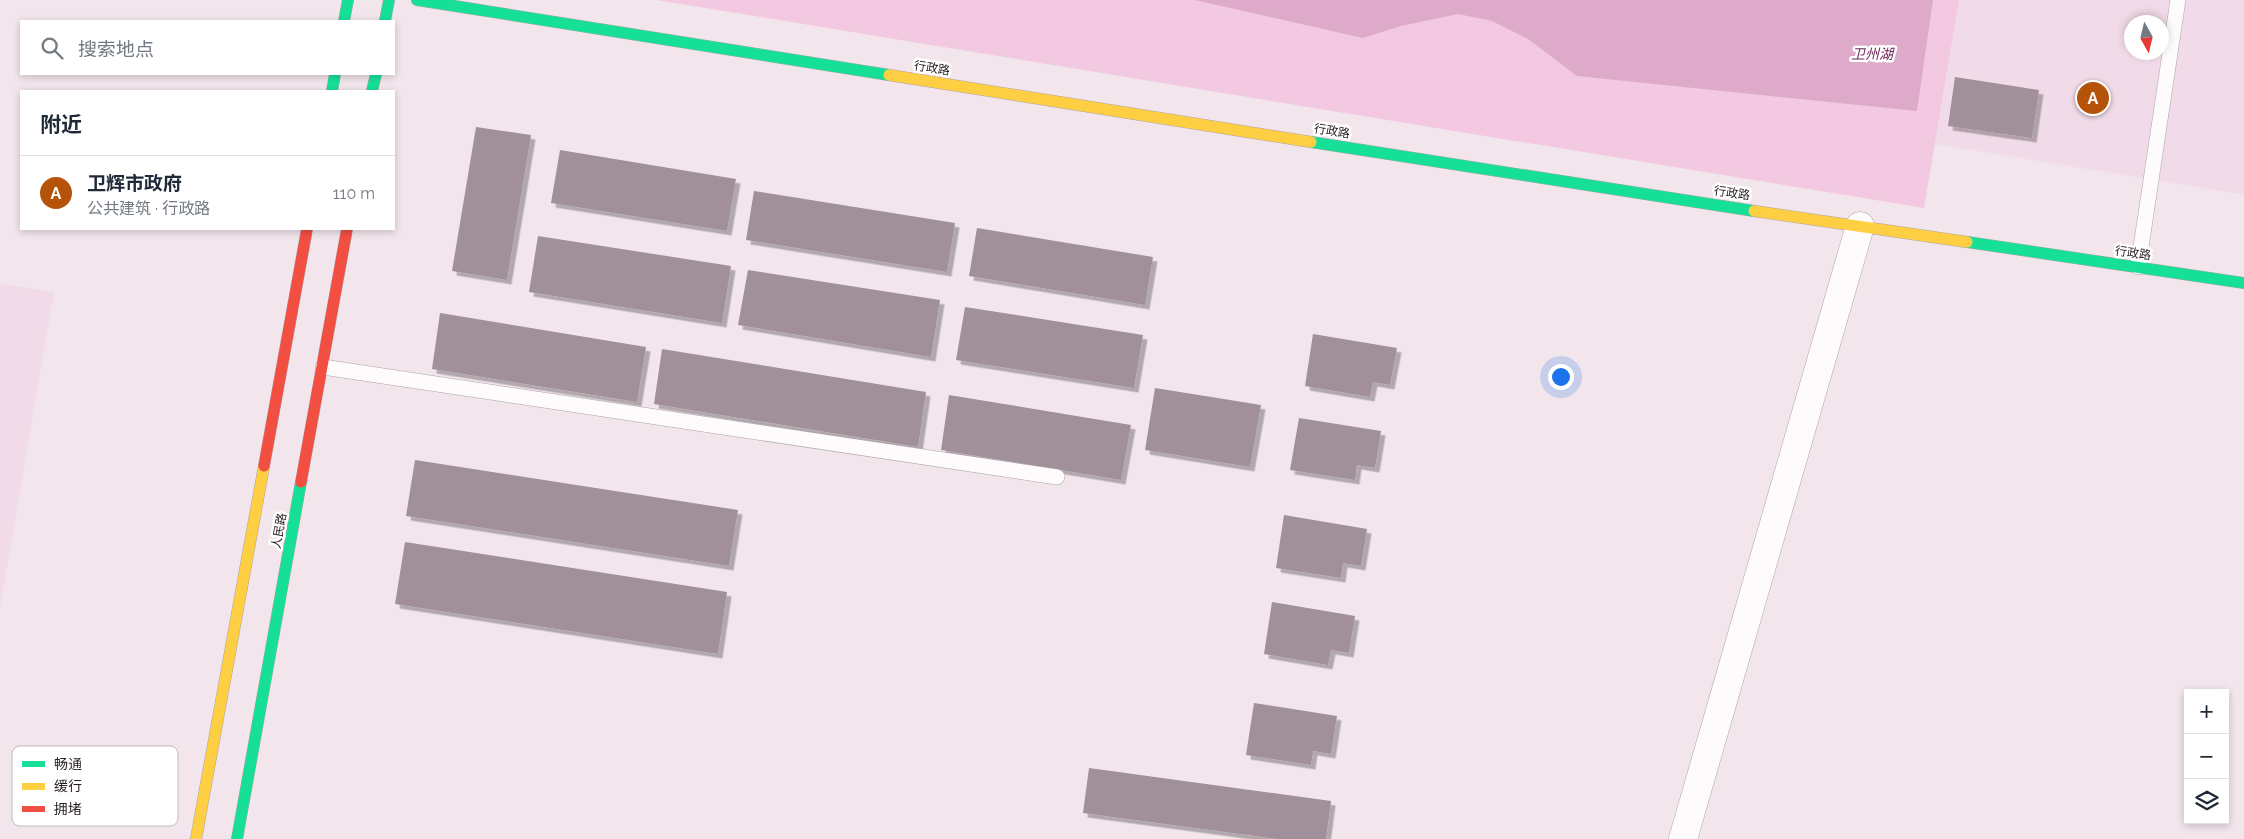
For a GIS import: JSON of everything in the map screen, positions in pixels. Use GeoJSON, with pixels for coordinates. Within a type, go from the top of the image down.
{"type":"FeatureCollection","features":[{"type":"Feature","properties":{"kind":"street"},"geometry":{"type":"LineString","coordinates":[[344,20],[348,0]]}},
{"type":"Feature","properties":{"kind":"street"},"geometry":{"type":"LineString","coordinates":[[385,20],[389,0]]}},
{"type":"Feature","properties":{"kind":"street","name":"行政路"},"geometry":{"type":"LineString","coordinates":[[417,0],[1578,184],[2244,283]]}},
{"type":"Feature","properties":{"kind":"street"},"geometry":{"type":"LineString","coordinates":[[332,90],[335,75]]}},
{"type":"Feature","properties":{"kind":"street"},"geometry":{"type":"LineString","coordinates":[[372,90],[376,75]]}},
{"type":"Feature","properties":{"kind":"street"},"geometry":{"type":"LineString","coordinates":[[1683,839],[1860,226]]}},
{"type":"Feature","properties":{"kind":"street"},"geometry":{"type":"LineString","coordinates":[[196,839],[307,230]]}},
{"type":"Feature","properties":{"kind":"street","name":"人民路"},"geometry":{"type":"LineString","coordinates":[[237,839],[348,230]]}},
{"type":"Feature","properties":{"kind":"lane"},"geometry":{"type":"LineString","coordinates":[[2138,267],[2178,0]]}},
{"type":"Feature","properties":{"kind":"lane"},"geometry":{"type":"LineString","coordinates":[[322,366],[1057,477]]}},
{"type":"Feature","properties":{"kind":"shaded area"},"geometry":{"type":"Polygon","coordinates":[[[657,0],[1959,0],[1924,208],[657,0]]]}},
{"type":"Feature","properties":{"kind":"shaded area"},"geometry":{"type":"Polygon","coordinates":[[[1959,0],[2244,0],[2244,195],[1935,144],[1959,0]]]}},
{"type":"Feature","properties":{"kind":"shaded area"},"geometry":{"type":"Polygon","coordinates":[[[0,284],[54,292],[0,608],[0,284]]]}},
{"type":"Feature","properties":{"kind":"water","name":"卫州湖"},"geometry":{"type":"Polygon","coordinates":[[[1195,0],[1933,0],[1917,111],[1577,76],[1528,39],[1492,21],[1458,14],[1401,26],[1363,38],[1195,0]]]}},
{"type":"Feature","properties":{"kind":"building"},"geometry":{"type":"Polygon","coordinates":[[[1955,77],[2039,90],[2032,138],[1948,126],[1955,77]]]}},
{"type":"Feature","properties":{"kind":"building"},"geometry":{"type":"Polygon","coordinates":[[[476,127],[531,135],[507,280],[452,271],[476,127]]]}},
{"type":"Feature","properties":{"kind":"building"},"geometry":{"type":"Polygon","coordinates":[[[560,150],[736,179],[727,231],[551,203],[560,150]]]}},
{"type":"Feature","properties":{"kind":"building"},"geometry":{"type":"Polygon","coordinates":[[[754,191],[955,223],[947,272],[746,240],[754,191]]]}},
{"type":"Feature","properties":{"kind":"building"},"geometry":{"type":"Polygon","coordinates":[[[977,228],[1153,257],[1145,305],[969,276],[977,228]]]}},
{"type":"Feature","properties":{"kind":"building"},"geometry":{"type":"Polygon","coordinates":[[[538,236],[731,266],[722,323],[529,292],[538,236]]]}},
{"type":"Feature","properties":{"kind":"building"},"geometry":{"type":"Polygon","coordinates":[[[748,270],[940,300],[931,357],[738,325],[748,270]]]}},
{"type":"Feature","properties":{"kind":"building"},"geometry":{"type":"Polygon","coordinates":[[[965,307],[1143,335],[1134,388],[956,360],[965,307]]]}},
{"type":"Feature","properties":{"kind":"building"},"geometry":{"type":"Polygon","coordinates":[[[440,313],[646,347],[637,402],[432,369],[440,313]]]}},
{"type":"Feature","properties":{"kind":"building"},"geometry":{"type":"Polygon","coordinates":[[[1313,334],[1397,348],[1390,385],[1373,382],[1370,397],[1305,386],[1313,334]]]}},
{"type":"Feature","properties":{"kind":"building"},"geometry":{"type":"Polygon","coordinates":[[[662,349],[926,392],[918,447],[654,404],[662,349]]]}},
{"type":"Feature","properties":{"kind":"building"},"geometry":{"type":"Polygon","coordinates":[[[1155,388],[1261,405],[1250,467],[1145,450],[1155,388]]]}},
{"type":"Feature","properties":{"kind":"building"},"geometry":{"type":"Polygon","coordinates":[[[949,395],[1131,425],[1121,480],[941,450],[949,395]]]}},
{"type":"Feature","properties":{"kind":"building"},"geometry":{"type":"Polygon","coordinates":[[[1299,418],[1381,431],[1375,468],[1357,465],[1355,480],[1290,470],[1299,418]]]}},
{"type":"Feature","properties":{"kind":"building"},"geometry":{"type":"Polygon","coordinates":[[[415,460],[738,510],[729,566],[406,516],[415,460]]]}},
{"type":"Feature","properties":{"kind":"building"},"geometry":{"type":"Polygon","coordinates":[[[1284,515],[1367,529],[1361,566],[1343,563],[1341,578],[1276,568],[1284,515]]]}},
{"type":"Feature","properties":{"kind":"building"},"geometry":{"type":"Polygon","coordinates":[[[405,542],[727,592],[718,654],[395,604],[405,542]]]}},
{"type":"Feature","properties":{"kind":"building"},"geometry":{"type":"Polygon","coordinates":[[[1272,602],[1355,616],[1349,653],[1331,650],[1328,665],[1264,654],[1272,602]]]}},
{"type":"Feature","properties":{"kind":"building"},"geometry":{"type":"Polygon","coordinates":[[[1254,703],[1337,716],[1331,754],[1313,751],[1311,765],[1246,755],[1254,703]]]}},
{"type":"Feature","properties":{"kind":"building"},"geometry":{"type":"Polygon","coordinates":[[[1089,768],[1331,801],[1326,839],[1277,839],[1083,813],[1089,768]]]}},
{"type":"Feature","properties":{"kind":"traffic: fast"},"geometry":{"type":"LineString","coordinates":[[344,20],[348,0]]}},
{"type":"Feature","properties":{"kind":"traffic: fast"},"geometry":{"type":"LineString","coordinates":[[385,20],[389,0]]}},
{"type":"Feature","properties":{"kind":"traffic: fast"},"geometry":{"type":"LineString","coordinates":[[417,0],[889,75]]}},
{"type":"Feature","properties":{"kind":"traffic: fast"},"geometry":{"type":"LineString","coordinates":[[332,90],[335,75]]}},
{"type":"Feature","properties":{"kind":"traffic: fast"},"geometry":{"type":"LineString","coordinates":[[372,90],[376,75]]}},
{"type":"Feature","properties":{"kind":"traffic: fast"},"geometry":{"type":"LineString","coordinates":[[1311,142],[1754,211]]}},
{"type":"Feature","properties":{"kind":"traffic: fast"},"geometry":{"type":"LineString","coordinates":[[1967,242],[2244,283]]}},
{"type":"Feature","properties":{"kind":"traffic: fast"},"geometry":{"type":"LineString","coordinates":[[237,839],[301,482]]}},
{"type":"Feature","properties":{"kind":"traffic: slow"},"geometry":{"type":"LineString","coordinates":[[889,75],[1311,142]]}},
{"type":"Feature","properties":{"kind":"traffic: slow"},"geometry":{"type":"LineString","coordinates":[[1754,211],[1967,242]]}},
{"type":"Feature","properties":{"kind":"traffic: slow"},"geometry":{"type":"LineString","coordinates":[[196,839],[264,466]]}},
{"type":"Feature","properties":{"kind":"traffic: jam"},"geometry":{"type":"LineString","coordinates":[[264,466],[307,230]]}},
{"type":"Feature","properties":{"kind":"traffic: jam"},"geometry":{"type":"LineString","coordinates":[[301,482],[347,230]]}},
{"type":"Feature","properties":{"kind":"place","name":"卫辉市政府"},"geometry":{"type":"Point","coordinates":[2093,98]}}]}
